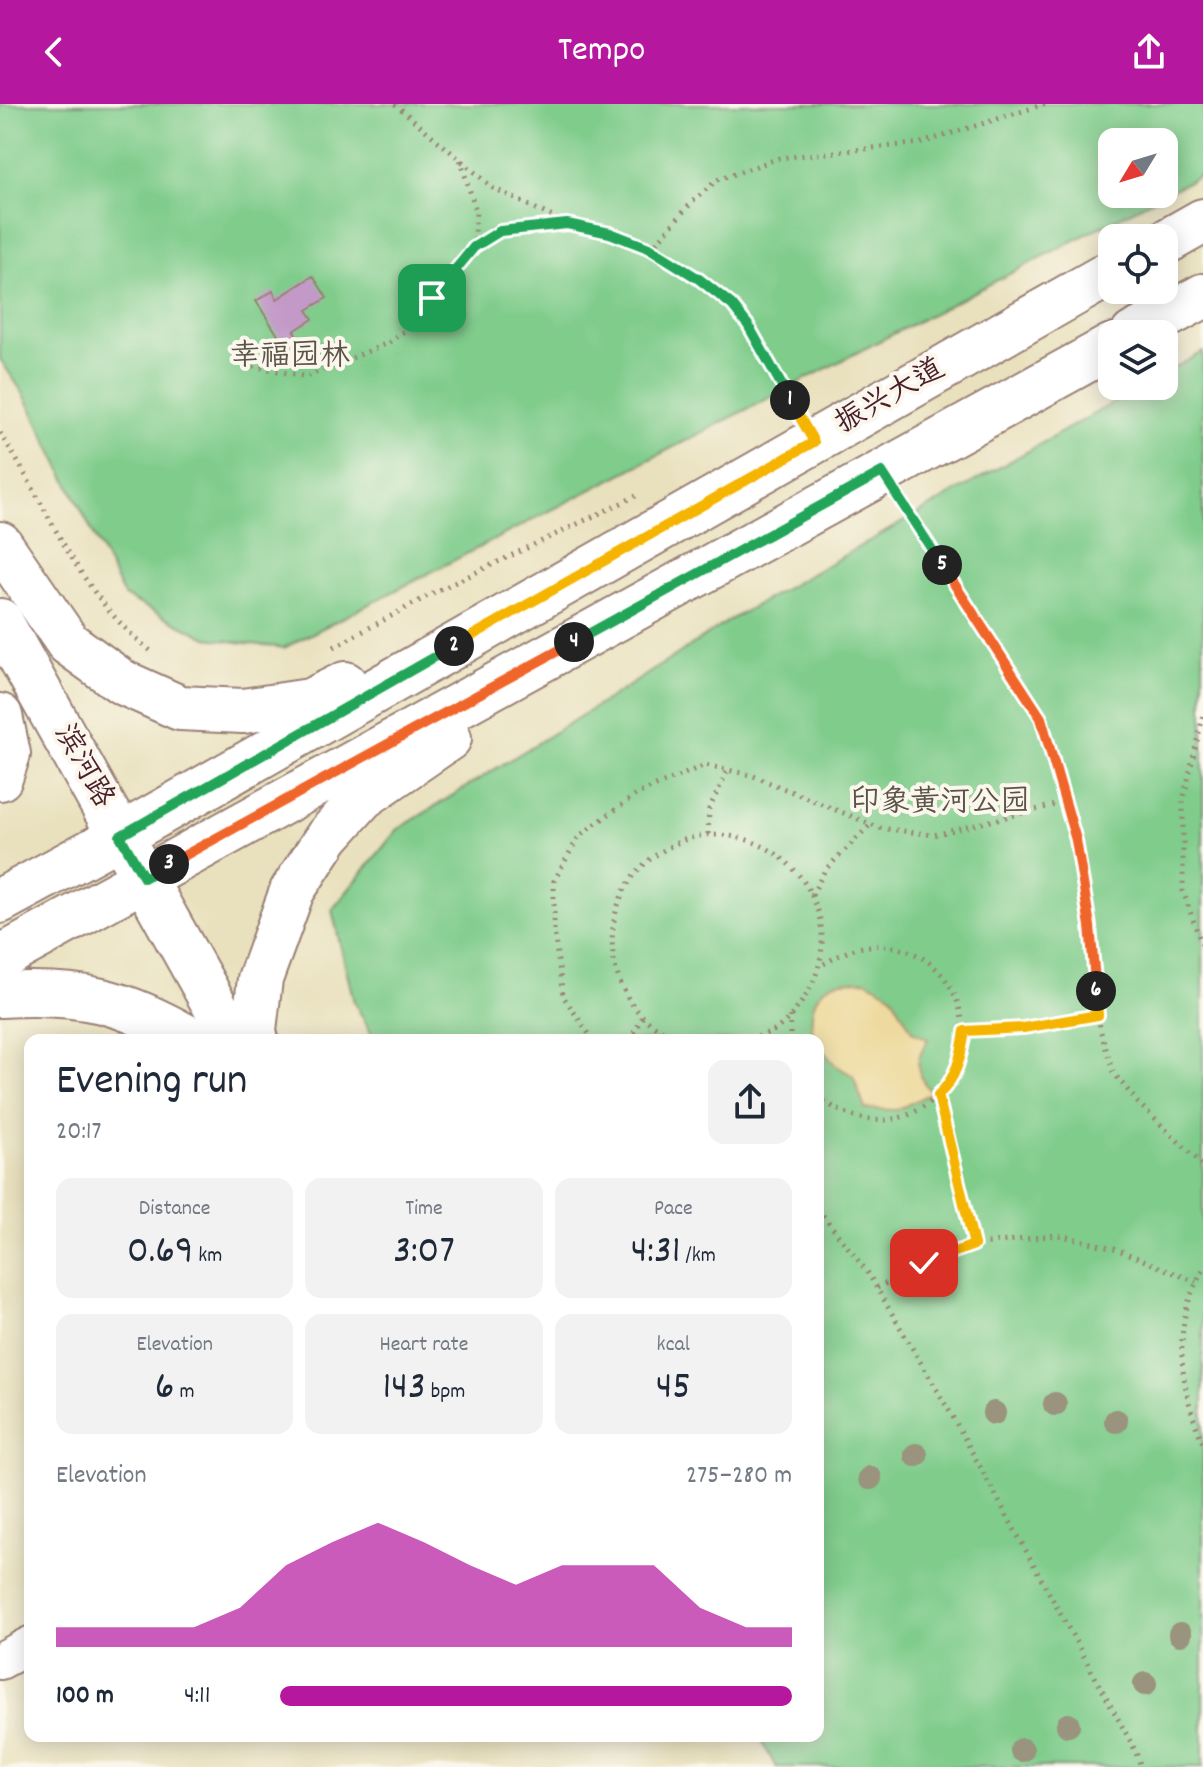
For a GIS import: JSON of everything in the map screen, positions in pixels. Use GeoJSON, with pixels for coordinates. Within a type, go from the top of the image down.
{"type":"FeatureCollection","features":[{"type":"Feature","properties":{"kind":"main road"},"geometry":{"type":"LineString","coordinates":[[1178,235],[1203,221]]}},
{"type":"Feature","properties":{"kind":"main road","name":"振兴大道"},"geometry":{"type":"LineString","coordinates":[[0,901],[583,573],[797,422],[1098,279]]}},
{"type":"Feature","properties":{"kind":"main road"},"geometry":{"type":"LineString","coordinates":[[1159,320],[1203,296]]}},
{"type":"Feature","properties":{"kind":"main road","name":"振兴大道"},"geometry":{"type":"LineString","coordinates":[[0,958],[1098,354]]}},
{"type":"Feature","properties":{"kind":"main road"},"geometry":{"type":"LineString","coordinates":[[0,544],[68,643],[122,682],[180,708],[243,711],[310,701],[583,573]]}},
{"type":"Feature","properties":{"kind":"main road"},"geometry":{"type":"LineString","coordinates":[[255,1034],[260,979],[292,891],[328,836],[363,797],[657,596]]}},
{"type":"Feature","properties":{"kind":"main road","name":"滨河路"},"geometry":{"type":"LineString","coordinates":[[0,621],[231,1034]]}},
{"type":"Feature","properties":{"kind":"main road"},"geometry":{"type":"LineString","coordinates":[[0,716],[8,754],[0,778]]}},
{"type":"Feature","properties":{"kind":"main road"},"geometry":{"type":"LineString","coordinates":[[0,995],[44,992],[98,1000],[156,1019],[182,1034]]}},
{"type":"Feature","properties":{"kind":"street"},"geometry":{"type":"LineString","coordinates":[[0,1661],[24,1648]]}},
{"type":"Feature","properties":{"kind":"path"},"geometry":{"type":"LineString","coordinates":[[395,104],[493,188],[567,224],[610,233],[651,249],[699,279],[732,305],[748,325],[797,422]]}},
{"type":"Feature","properties":{"kind":"path"},"geometry":{"type":"LineString","coordinates":[[651,249],[692,202],[717,180],[779,158],[921,143],[1045,104]]}},
{"type":"Feature","properties":{"kind":"path"},"geometry":{"type":"LineString","coordinates":[[460,159],[476,211],[474,247]]}},
{"type":"Feature","properties":{"kind":"path"},"geometry":{"type":"LineString","coordinates":[[253,366],[306,377],[388,343],[411,326],[474,247],[500,231],[567,224]]}},
{"type":"Feature","properties":{"kind":"path"},"geometry":{"type":"LineString","coordinates":[[0,433],[84,582],[131,636],[164,661]]}},
{"type":"Feature","properties":{"kind":"path"},"geometry":{"type":"LineString","coordinates":[[882,472],[1041,718],[1076,840],[1090,926],[1098,1015],[1113,1072],[1138,1103],[1203,1165]]}},
{"type":"Feature","properties":{"kind":"path"},"geometry":{"type":"LineString","coordinates":[[327,650],[439,590],[647,490]]}},
{"type":"Feature","properties":{"kind":"path"},"geometry":{"type":"LineString","coordinates":[[1203,716],[1183,800],[1183,891],[1203,948]]}},
{"type":"Feature","properties":{"kind":"path"},"geometry":{"type":"LineString","coordinates":[[589,1034],[563,996],[554,932],[554,881],[579,836],[637,794],[705,765],[751,775],[870,825],[934,835],[1067,802]]}},
{"type":"Feature","properties":{"kind":"path"},"geometry":{"type":"LineString","coordinates":[[708,834],[709,809],[728,770]]}},
{"type":"Feature","properties":{"kind":"path"},"geometry":{"type":"LineString","coordinates":[[812,896],[825,870],[870,825]]}},
{"type":"Feature","properties":{"kind":"path"},"geometry":{"type":"LineString","coordinates":[[668,1034],[643,1016],[622,989],[612,955],[612,921],[624,888],[645,861],[674,843],[708,834],[742,837],[774,851],[799,874],[816,904],[823,939],[820,966],[801,1006],[774,1030],[764,1034]]}},
{"type":"Feature","properties":{"kind":"path"},"geometry":{"type":"LineString","coordinates":[[820,966],[844,952],[871,946],[900,949],[925,960],[946,979],[960,1004],[965,1031],[961,1061],[947,1087],[925,1107],[898,1119],[868,1121],[840,1113],[824,1101]]}},
{"type":"Feature","properties":{"kind":"path"},"geometry":{"type":"LineString","coordinates":[[790,1015],[790,1034]]}},
{"type":"Feature","properties":{"kind":"path"},"geometry":{"type":"LineString","coordinates":[[965,1031],[1023,1028],[1098,1015]]}},
{"type":"Feature","properties":{"kind":"path"},"geometry":{"type":"LineString","coordinates":[[633,1034],[643,1016]]}},
{"type":"Feature","properties":{"kind":"path"},"geometry":{"type":"LineString","coordinates":[[938,1095],[974,1245]]}},
{"type":"Feature","properties":{"kind":"path"},"geometry":{"type":"LineString","coordinates":[[824,1217],[877,1288],[954,1419],[1135,1750],[1141,1767]]}},
{"type":"Feature","properties":{"kind":"path"},"geometry":{"type":"LineString","coordinates":[[877,1288],[924,1263],[974,1245],[1058,1235],[1114,1248],[1196,1282]]}},
{"type":"Feature","properties":{"kind":"path"},"geometry":{"type":"LineString","coordinates":[[1203,1271],[1196,1282],[1183,1323],[1182,1361],[1191,1416],[1203,1443]]}},
{"type":"Feature","properties":{"kind":"green space","name":"幸福园林"},"geometry":{"type":"Polygon","coordinates":[[[0,104],[1203,104],[1203,174],[1178,187],[1178,128],[1098,128],[1098,208],[1137,208],[1106,224],[1098,224],[1098,228],[284,648],[207,638],[124,596],[25,396],[0,359],[0,104]]]}},
{"type":"Feature","properties":{"kind":"green space","name":"印象黄河公园"},"geometry":{"type":"Polygon","coordinates":[[[1203,352],[1203,1767],[776,1767],[762,1742],[824,1742],[824,1034],[372,1034],[354,1002],[332,910],[397,830],[730,620],[1118,400],[1178,400],[1178,366],[1203,352]]]}},
{"type":"Feature","properties":{"kind":"sand"},"geometry":{"type":"Polygon","coordinates":[[[866,980],[891,994],[913,1032],[928,1039],[920,1054],[918,1067],[931,1093],[897,1110],[865,1109],[853,1076],[835,1065],[824,1052],[824,1034],[813,1034],[812,1016],[816,1000],[825,988],[845,981],[866,980]]]}},
{"type":"Feature","properties":{"kind":"building"},"geometry":{"type":"Polygon","coordinates":[[[313,276],[327,298],[307,310],[313,319],[294,331],[300,340],[287,349],[256,301],[273,291],[277,299],[313,276]]]}},
{"type":"Feature","properties":{"kind":"route"},"geometry":{"type":"LineString","coordinates":[[432,298],[474,247],[500,231],[567,224],[610,233],[651,249],[699,279],[732,305],[748,325],[814,442],[120,836],[144,878],[882,472],[1041,718],[1076,840],[1090,926],[1098,1015],[1023,1028],[965,1031],[961,1061],[947,1087],[938,1095],[974,1245],[924,1263]]}}]}
